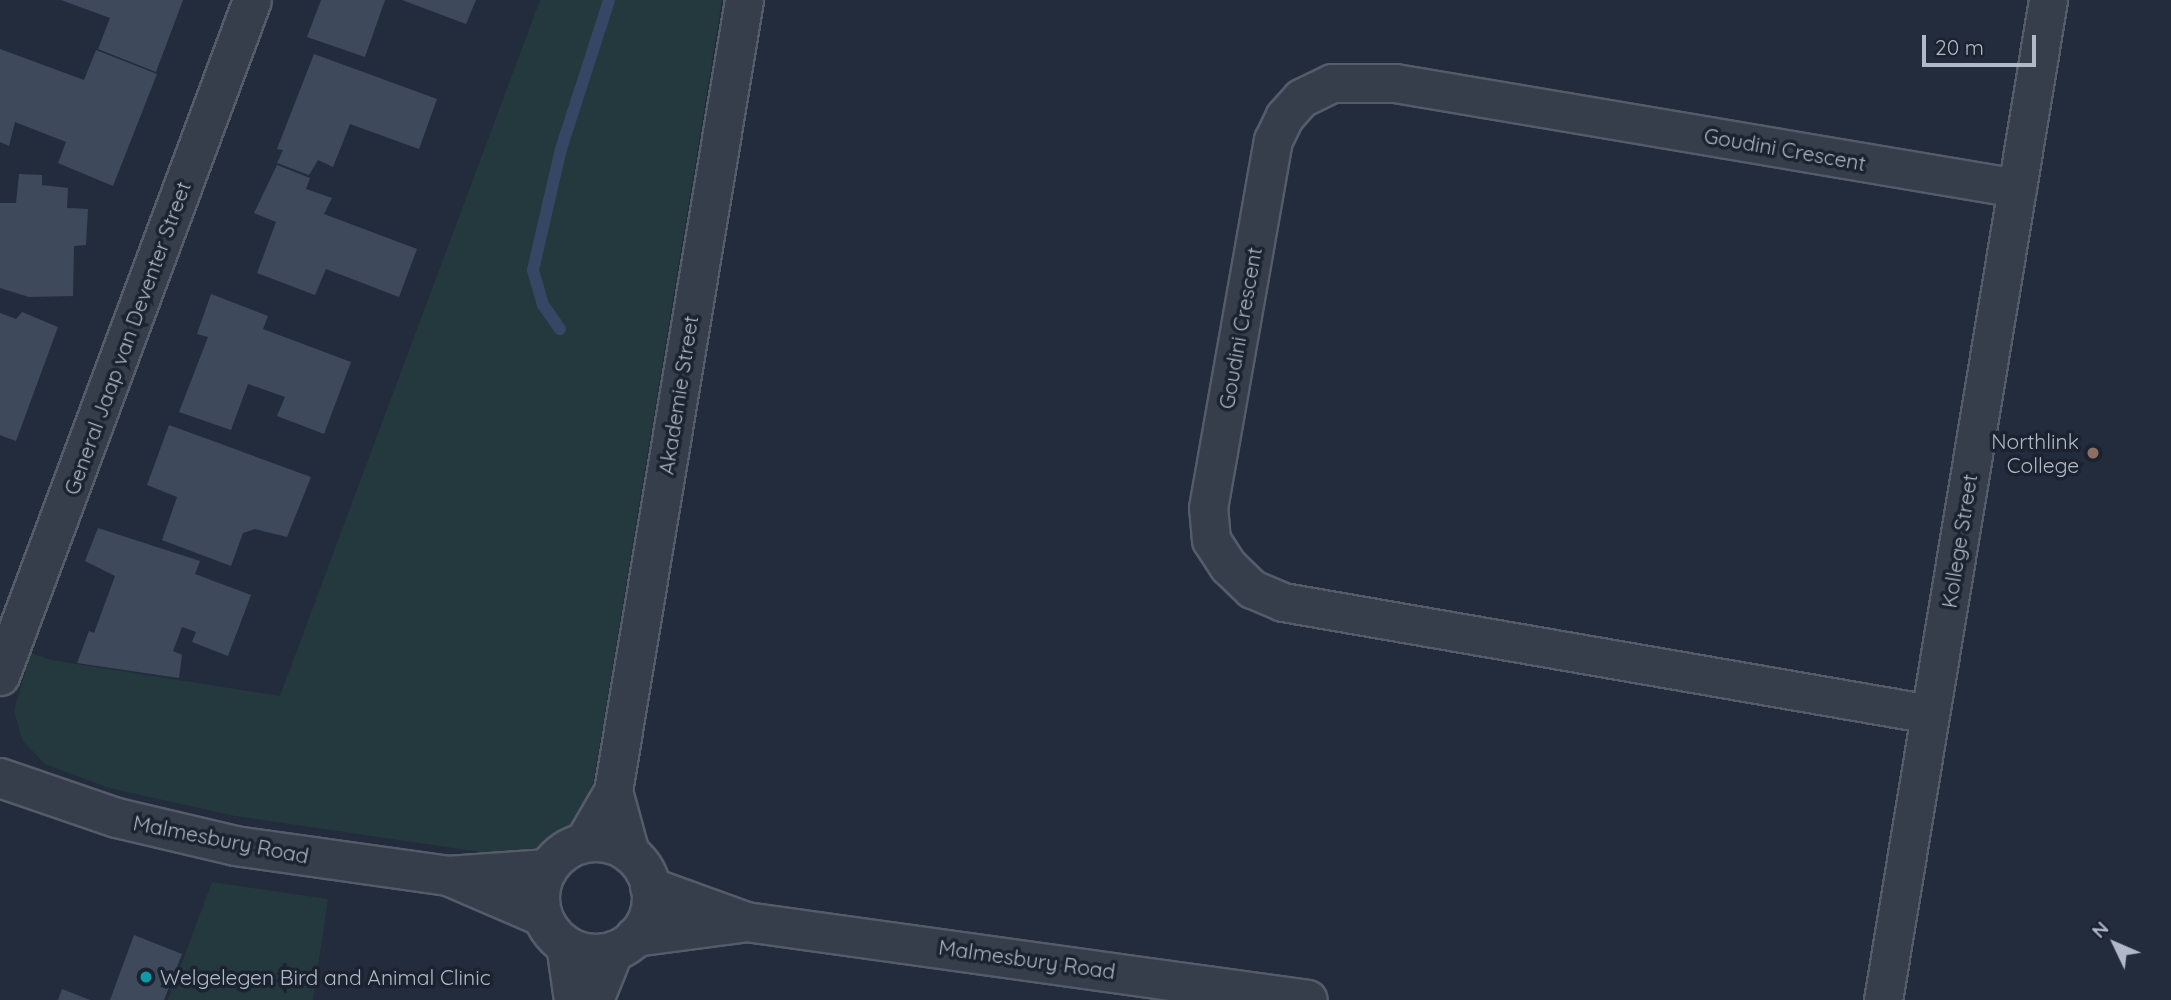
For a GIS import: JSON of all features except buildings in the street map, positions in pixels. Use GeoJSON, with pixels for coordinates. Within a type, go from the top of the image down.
{"type":"FeatureCollection","features":[{"type":"Feature","properties":{"kind":"street","name":"General Jaap van Deventer Street"},"geometry":{"type":"LineString","coordinates":[[0,676],[253,0]]}},
{"type":"Feature","properties":{"kind":"street","name":"Akademie Street"},"geometry":{"type":"LineString","coordinates":[[583,843],[613,791],[744,0]]}},
{"type":"Feature","properties":{"kind":"street","name":"Kollege Street"},"geometry":{"type":"LineString","coordinates":[[1883,1000],[2048,0]]}},
{"type":"Feature","properties":{"kind":"street","name":"Goudini Crescent"},"geometry":{"type":"LineString","coordinates":[[1930,714],[1283,602],[1252,589],[1228,566],[1211,540],[1208,508],[1273,140],[1301,98],[1332,83],[1395,83],[2017,188]]}},
{"type":"Feature","properties":{"kind":"street","name":"Malmesbury Road"},"geometry":{"type":"LineString","coordinates":[[0,778],[175,834],[448,876],[548,869]]}},
{"type":"Feature","properties":{"kind":"street","name":"Akademie Street"},"geometry":{"type":"LineString","coordinates":[[613,791],[630,853]]}},
{"type":"Feature","properties":{"kind":"street"},"geometry":{"type":"LineString","coordinates":[[573,1000],[540,889],[548,869],[563,852],[583,843],[605,842],[630,853],[645,870],[650,887],[648,916],[624,944],[594,1000]]}},
{"type":"Feature","properties":{"kind":"street","name":"Malmesbury Road"},"geometry":{"type":"LineString","coordinates":[[448,876],[554,931]]}},
{"type":"Feature","properties":{"kind":"street","name":"Malmesbury Road"},"geometry":{"type":"LineString","coordinates":[[650,887],[746,922],[1308,1000]]}},
{"type":"Feature","properties":{"kind":"street","name":"Malmesbury Road"},"geometry":{"type":"LineString","coordinates":[[624,944],[746,922]]}},
{"type":"Feature","properties":{"kind":"street"},"geometry":{"type":"LineString","coordinates":[[554,931],[586,953],[624,944]]}},
{"type":"Feature","properties":{"kind":"green space"},"geometry":{"type":"Polygon","coordinates":[[[540,0],[722,0],[594,779],[578,818],[545,846],[501,855],[235,816],[109,788],[45,764],[22,740],[14,710],[31,653],[51,660],[280,696],[540,0]]]}},
{"type":"Feature","properties":{"kind":"green space"},"geometry":{"type":"Polygon","coordinates":[[[212,882],[328,899],[313,1000],[168,1000],[212,882]]]}},
{"type":"Feature","properties":{"kind":"waterway"},"geometry":{"type":"LineString","coordinates":[[560,329],[543,305],[533,270],[561,149],[609,0]]}},
{"type":"Feature","properties":{"kind":"place","name":"Northlink College"},"geometry":{"type":"Point","coordinates":[2093,453]}},
{"type":"Feature","properties":{"kind":"place","name":"Welgelegen Bird and Animal Clinic"},"geometry":{"type":"Point","coordinates":[146,977]}}]}
